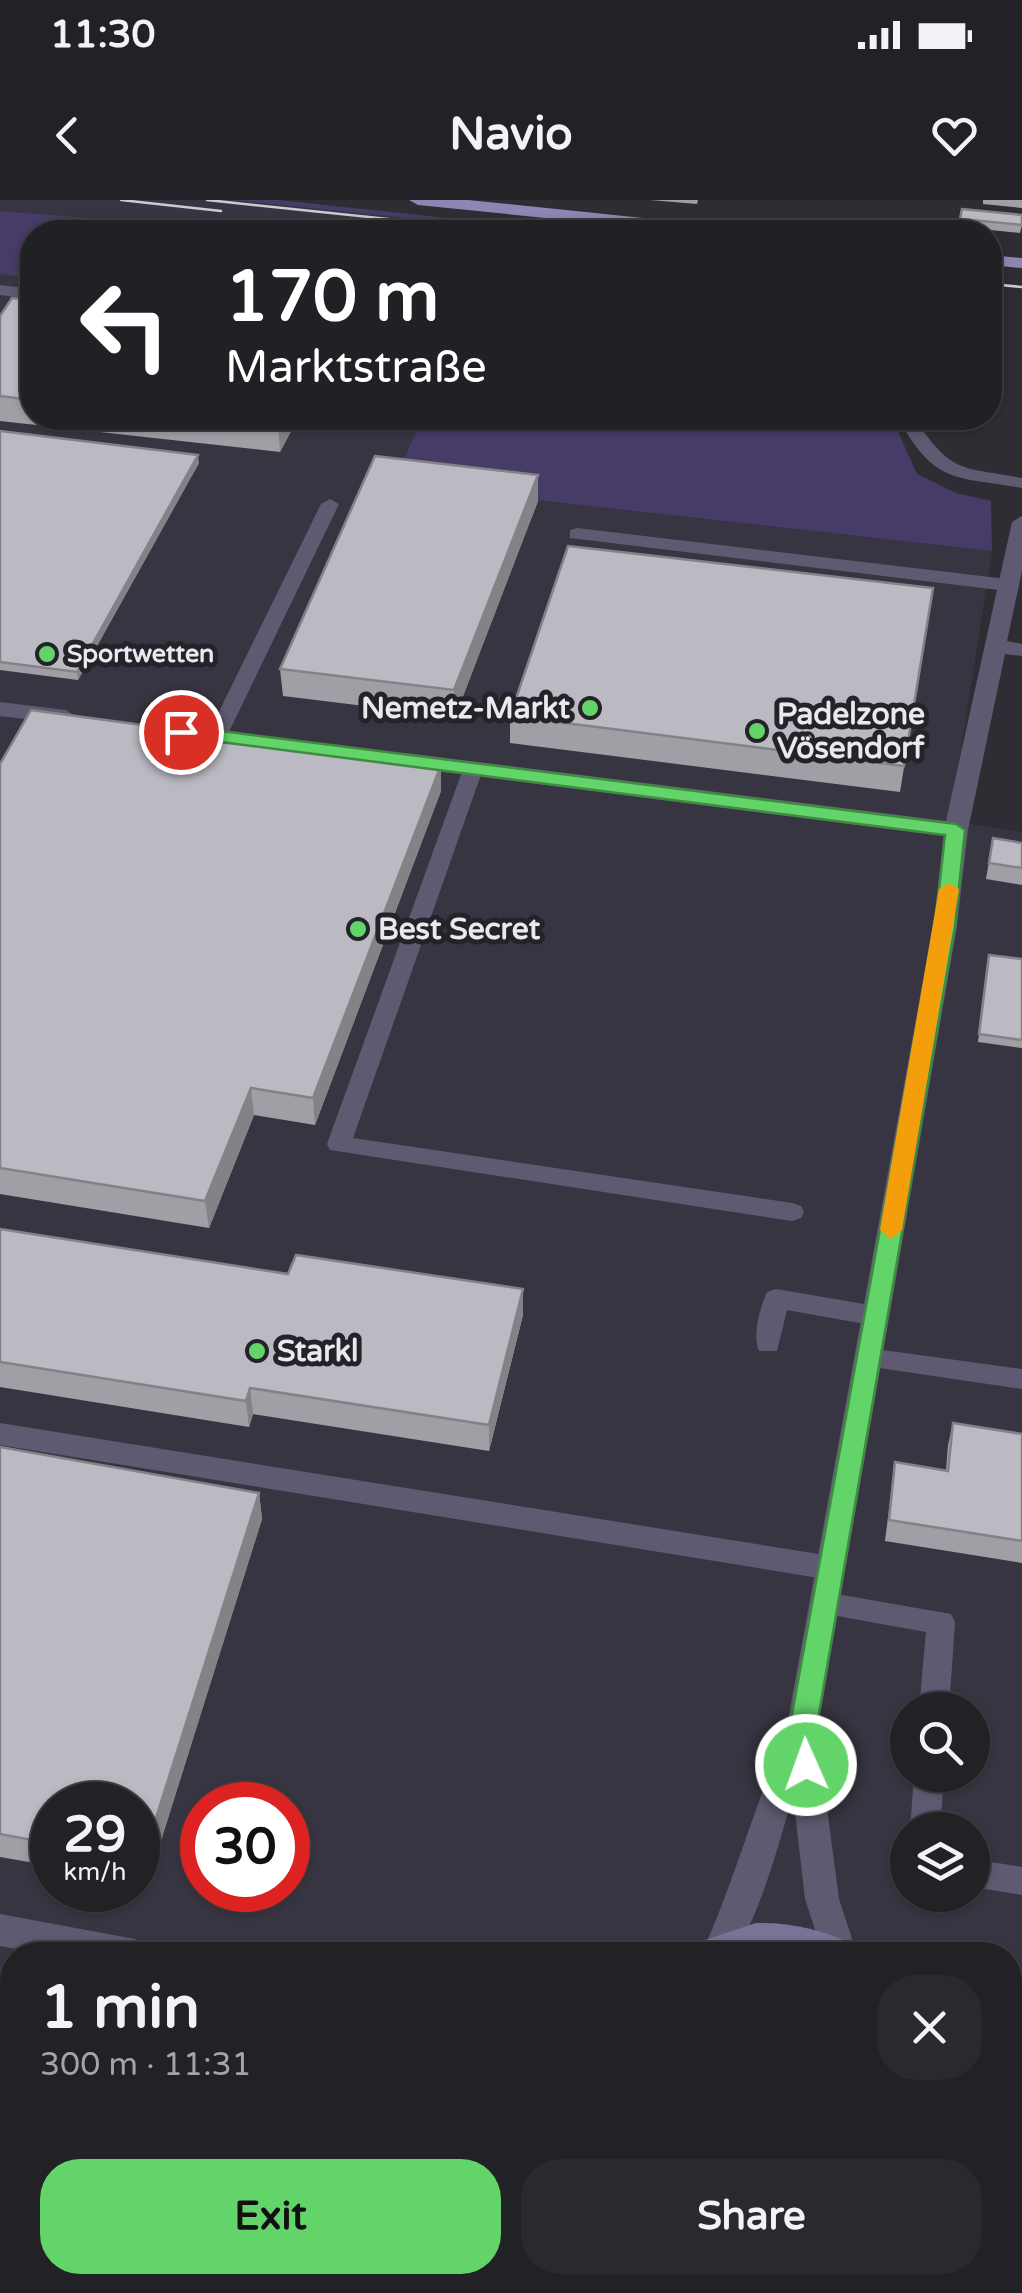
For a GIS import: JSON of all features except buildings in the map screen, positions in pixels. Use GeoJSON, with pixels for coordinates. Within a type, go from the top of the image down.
{"type":"FeatureCollection","features":[{"type":"Feature","properties":{"kind":"main road"},"geometry":{"type":"LineString","coordinates":[[418,200],[613,220]]}},
{"type":"Feature","properties":{"kind":"main road"},"geometry":{"type":"LineString","coordinates":[[761,1942],[785,1938],[799,1942]]}},
{"type":"Feature","properties":{"kind":"street"},"geometry":{"type":"LineString","coordinates":[[720,1942],[740,1916],[764,1850],[776,1797],[802,1731],[945,926],[956,830],[1021,527]]}},
{"type":"Feature","properties":{"kind":"street"},"geometry":{"type":"LineString","coordinates":[[994,646],[1022,650]]}},
{"type":"Feature","properties":{"kind":"street"},"geometry":{"type":"LineString","coordinates":[[0,708],[99,721]]}},
{"type":"Feature","properties":{"kind":"street"},"geometry":{"type":"LineString","coordinates":[[374,756],[956,830]]}},
{"type":"Feature","properties":{"kind":"street"},"geometry":{"type":"LineString","coordinates":[[802,1731],[822,1899],[837,1942]]}},
{"type":"Feature","properties":{"kind":"street"},"geometry":{"type":"LineString","coordinates":[[0,1930],[65,1942]]}},
{"type":"Feature","properties":{"kind":"lane"},"geometry":{"type":"LineString","coordinates":[[914,430],[934,460],[954,471],[1022,483]]}},
{"type":"Feature","properties":{"kind":"lane"},"geometry":{"type":"LineString","coordinates":[[217,736],[330,504]]}},
{"type":"Feature","properties":{"kind":"lane"},"geometry":{"type":"LineString","coordinates":[[577,534],[1008,585]]}},
{"type":"Feature","properties":{"kind":"lane"},"geometry":{"type":"LineString","coordinates":[[473,769],[339,1144],[792,1212]]}},
{"type":"Feature","properties":{"kind":"lane"},"geometry":{"type":"LineString","coordinates":[[768,1344],[776,1299],[876,1316]]}},
{"type":"Feature","properties":{"kind":"lane"},"geometry":{"type":"LineString","coordinates":[[868,1358],[1022,1379]]}},
{"type":"Feature","properties":{"kind":"lane"},"geometry":{"type":"LineString","coordinates":[[0,1434],[832,1568]]}},
{"type":"Feature","properties":{"kind":"lane"},"geometry":{"type":"LineString","coordinates":[[825,1604],[941,1622],[935,1692]]}},
{"type":"Feature","properties":{"kind":"lane"},"geometry":{"type":"LineString","coordinates":[[990,1875],[1022,1881]]}},
{"type":"Feature","properties":{"kind":"shaded area"},"geometry":{"type":"Polygon","coordinates":[[[0,200],[233,200],[426,220],[114,220],[0,211],[0,200]]]}},
{"type":"Feature","properties":{"kind":"shaded area"},"geometry":{"type":"Polygon","coordinates":[[[233,200],[278,200],[467,220],[426,220],[233,200]]]}},
{"type":"Feature","properties":{"kind":"shaded area"},"geometry":{"type":"Polygon","coordinates":[[[0,211],[114,220],[20,220],[20,276],[0,274],[0,211]]]}},
{"type":"Feature","properties":{"kind":"shaded area"},"geometry":{"type":"Polygon","coordinates":[[[0,274],[20,276],[20,430],[417,430],[394,484],[992,551],[950,821],[1022,832],[1022,1942],[0,1942],[0,274]]]}},
{"type":"Feature","properties":{"kind":"shaded area"},"geometry":{"type":"Polygon","coordinates":[[[417,430],[897,430],[917,474],[956,493],[991,501],[992,551],[393,484],[417,430]]]}},
{"type":"Feature","properties":{"kind":"tram line"},"geometry":{"type":"LineString","coordinates":[[121,200],[221,211]]}},
{"type":"Feature","properties":{"kind":"tram line"},"geometry":{"type":"LineString","coordinates":[[207,200],[398,220]]}},
{"type":"Feature","properties":{"kind":"tram line"},"geometry":{"type":"LineString","coordinates":[[1002,285],[1022,287]]}},
{"type":"Feature","properties":{"kind":"slow traffic"},"geometry":{"type":"LineString","coordinates":[[891,1230],[949,889]]}},
{"type":"Feature","properties":{"kind":"place","name":"Sportwetten"},"geometry":{"type":"Point","coordinates":[47,654]}},
{"type":"Feature","properties":{"kind":"place","name":"Nemetz-Markt"},"geometry":{"type":"Point","coordinates":[590,708]}},
{"type":"Feature","properties":{"kind":"place","name":"Padelzone Vösendorf"},"geometry":{"type":"Point","coordinates":[757,731]}},
{"type":"Feature","properties":{"kind":"place","name":"Best Secret"},"geometry":{"type":"Point","coordinates":[358,929]}},
{"type":"Feature","properties":{"kind":"place","name":"Starkl"},"geometry":{"type":"Point","coordinates":[257,1351]}},
{"type":"Feature","properties":{"kind":"route"},"geometry":{"type":"LineString","coordinates":[[181,732],[956,830],[945,926],[802,1731],[806,1765]]}}]}
